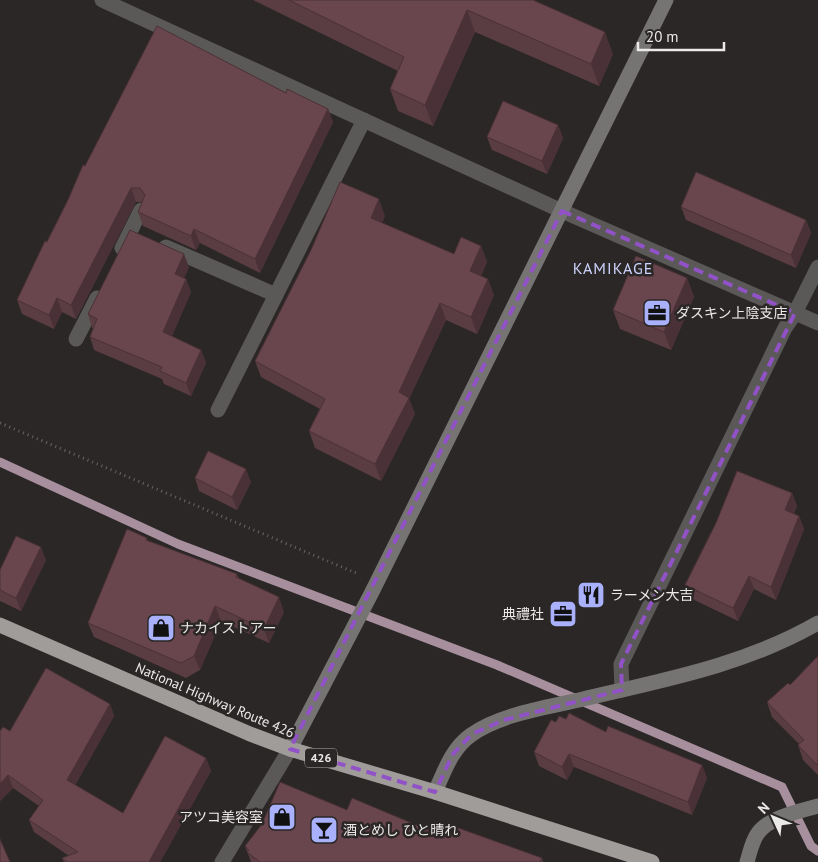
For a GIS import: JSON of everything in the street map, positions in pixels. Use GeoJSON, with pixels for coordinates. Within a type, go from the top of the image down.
{"type":"FeatureCollection","features":[{"type":"Feature","properties":{"kind":"highway","name":"National Highway Route 426"},"geometry":{"type":"LineString","coordinates":[[0,625],[250,734],[290,749],[434,792],[652,862]]}},
{"type":"Feature","properties":{"kind":"street"},"geometry":{"type":"LineString","coordinates":[[102,0],[562,211],[818,323]]}},
{"type":"Feature","properties":{"kind":"street"},"geometry":{"type":"LineString","coordinates":[[222,862],[290,749],[374,587],[666,0]]}},
{"type":"Feature","properties":{"kind":"street"},"geometry":{"type":"LineString","coordinates":[[218,410],[364,120]]}},
{"type":"Feature","properties":{"kind":"street"},"geometry":{"type":"LineString","coordinates":[[114,264],[140,235],[141,210]]}},
{"type":"Feature","properties":{"kind":"street"},"geometry":{"type":"LineString","coordinates":[[140,235],[276,295]]}},
{"type":"Feature","properties":{"kind":"street"},"geometry":{"type":"LineString","coordinates":[[617,691],[621,664],[785,328],[795,313],[818,267]]}},
{"type":"Feature","properties":{"kind":"street"},"geometry":{"type":"LineString","coordinates":[[76,339],[105,281]]}},
{"type":"Feature","properties":{"kind":"street"},"geometry":{"type":"LineString","coordinates":[[434,792],[454,754],[472,734],[504,720],[542,709],[730,663],[766,650],[818,623]]}},
{"type":"Feature","properties":{"kind":"street"},"geometry":{"type":"LineString","coordinates":[[747,862],[759,831],[777,820],[814,807]]}},
{"type":"Feature","properties":{"kind":"path"},"geometry":{"type":"LineString","coordinates":[[0,423],[374,587]]}},
{"type":"Feature","properties":{"kind":"highlighted area"},"geometry":{"type":"Polygon","coordinates":[[[562,211],[795,313],[621,664],[622,690],[504,720],[472,734],[453,754],[435,792],[290,749],[562,211]]]}},
{"type":"Feature","properties":{"kind":"building"},"geometry":{"type":"Polygon","coordinates":[[[289,0],[533,0],[605,32],[591,64],[467,10],[425,105],[390,89],[404,57],[289,0]]]}},
{"type":"Feature","properties":{"kind":"building"},"geometry":{"type":"Polygon","coordinates":[[[157,26],[286,93],[287,89],[328,109],[255,259],[194,229],[191,236],[138,212],[145,195],[140,188],[131,188],[71,305],[57,298],[49,315],[17,300],[45,241],[47,242],[68,200],[83,165],[85,166],[157,26]]]}},
{"type":"Feature","properties":{"kind":"building"},"geometry":{"type":"Polygon","coordinates":[[[503,101],[558,125],[542,161],[487,137],[503,101]]]}},
{"type":"Feature","properties":{"kind":"building"},"geometry":{"type":"Polygon","coordinates":[[[696,172],[806,220],[791,255],[681,207],[696,172]]]}},
{"type":"Feature","properties":{"kind":"building"},"geometry":{"type":"Polygon","coordinates":[[[340,182],[379,199],[371,218],[454,254],[461,237],[481,246],[470,271],[488,279],[471,317],[440,303],[399,392],[409,398],[375,464],[309,431],[325,399],[255,361],[311,250],[340,182]]]}},
{"type":"Feature","properties":{"kind":"building"},"geometry":{"type":"Polygon","coordinates":[[[130,230],[184,254],[175,274],[186,279],[163,332],[201,350],[186,383],[160,371],[162,367],[90,337],[97,319],[88,314],[130,230]]]}},
{"type":"Feature","properties":{"kind":"building"},"geometry":{"type":"Polygon","coordinates":[[[636,256],[687,278],[664,332],[613,310],[636,256]]]}},
{"type":"Feature","properties":{"kind":"building"},"geometry":{"type":"Polygon","coordinates":[[[208,451],[246,469],[232,497],[195,478],[208,451]]]}},
{"type":"Feature","properties":{"kind":"building"},"geometry":{"type":"Polygon","coordinates":[[[737,471],[792,493],[785,510],[799,516],[771,587],[749,576],[733,608],[685,585],[716,523],[737,471]]]}},
{"type":"Feature","properties":{"kind":"building"},"geometry":{"type":"Polygon","coordinates":[[[127,529],[147,538],[146,540],[237,574],[236,577],[279,597],[264,629],[215,606],[194,656],[181,663],[88,623],[127,529]]]}},
{"type":"Feature","properties":{"kind":"building"},"geometry":{"type":"Polygon","coordinates":[[[16,536],[41,547],[16,598],[0,590],[0,570],[16,536]]]}},
{"type":"Feature","properties":{"kind":"building"},"geometry":{"type":"Polygon","coordinates":[[[818,656],[817,765],[798,745],[804,740],[767,702],[788,683],[790,685],[818,656]]]}},
{"type":"Feature","properties":{"kind":"building"},"geometry":{"type":"Polygon","coordinates":[[[46,668],[110,704],[67,780],[123,813],[165,736],[206,758],[149,862],[67,862],[62,858],[78,852],[29,820],[43,800],[8,775],[0,784],[0,731],[3,727],[10,731],[46,668]]]}},
{"type":"Feature","properties":{"kind":"building"},"geometry":{"type":"Polygon","coordinates":[[[569,713],[606,732],[608,726],[702,765],[688,802],[569,754],[562,767],[534,752],[551,720],[556,722],[559,716],[566,719],[569,713]]]}},
{"type":"Feature","properties":{"kind":"building"},"geometry":{"type":"Polygon","coordinates":[[[280,782],[347,810],[352,798],[445,837],[450,825],[542,858],[540,862],[260,862],[247,852],[249,850],[245,846],[262,824],[280,782]]]}},
{"type":"Feature","properties":{"kind":"building"},"geometry":{"type":"Polygon","coordinates":[[[0,839],[10,862],[0,862],[0,839]]]}},
{"type":"Feature","properties":{"kind":"waterway"},"geometry":{"type":"LineString","coordinates":[[0,462],[178,544],[497,665],[782,787],[811,846],[818,851]]}},
{"type":"Feature","properties":{"kind":"place","name":"ダスキン上陰支店"},"geometry":{"type":"Point","coordinates":[657,313]}},
{"type":"Feature","properties":{"kind":"place","name":"ラーメン大吉"},"geometry":{"type":"Point","coordinates":[591,595]}},
{"type":"Feature","properties":{"kind":"place","name":"典禮社"},"geometry":{"type":"Point","coordinates":[563,614]}},
{"type":"Feature","properties":{"kind":"place","name":"ナカイストアー"},"geometry":{"type":"Point","coordinates":[161,628]}},
{"type":"Feature","properties":{"kind":"place","name":"アツコ美容室"},"geometry":{"type":"Point","coordinates":[282,817]}},
{"type":"Feature","properties":{"kind":"place","name":"酒とめし ひと晴れ"},"geometry":{"type":"Point","coordinates":[324,830]}},
{"type":"Feature","properties":{"kind":"district","name":"KAMIKAGE"},"geometry":{"type":"Point","coordinates":[613,268]}}]}
